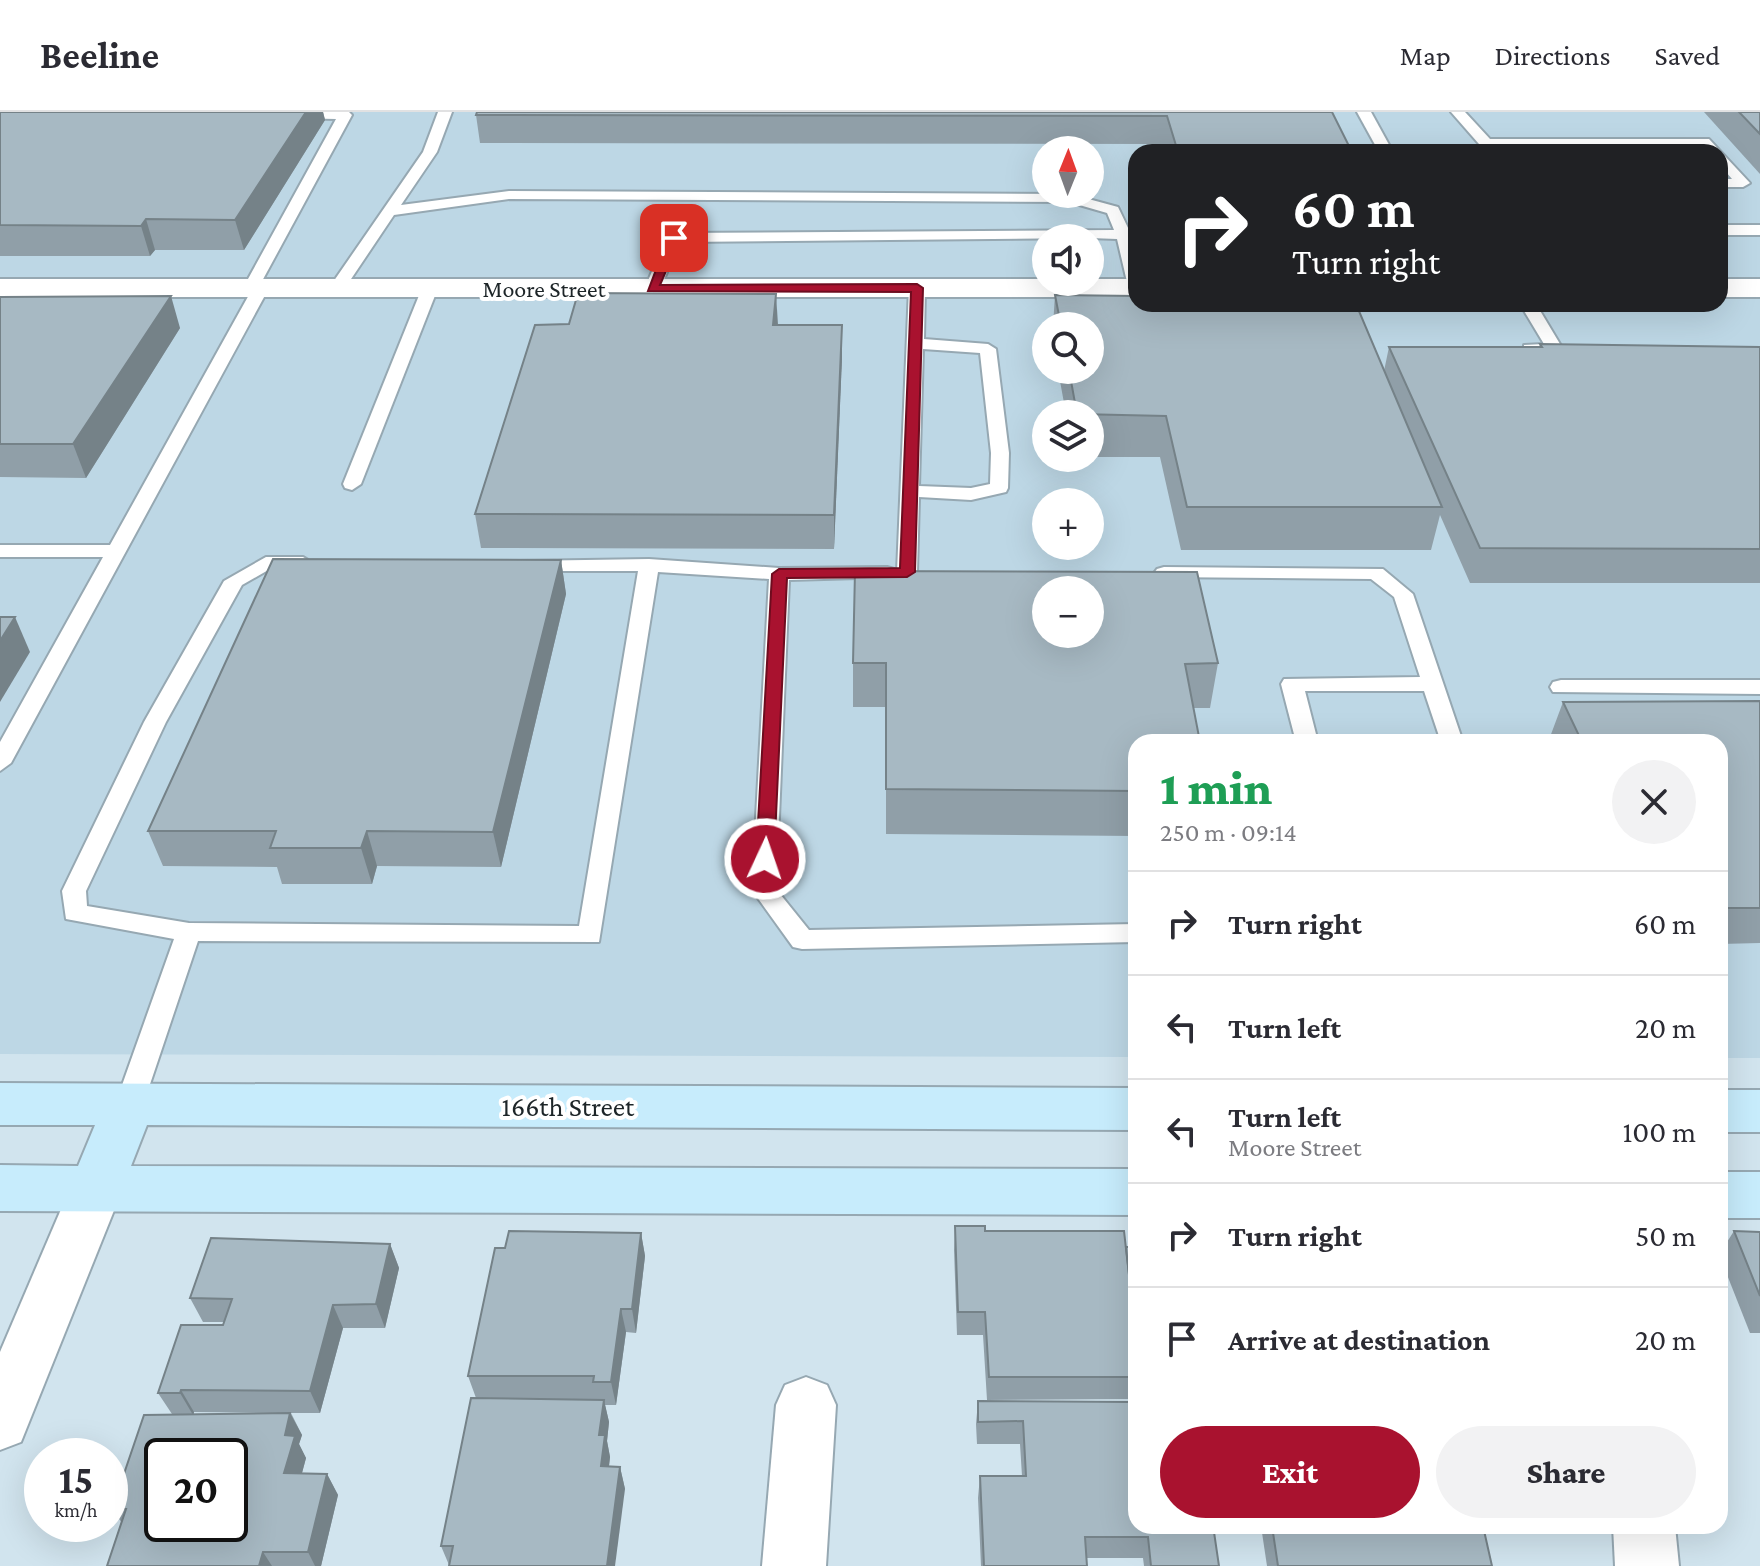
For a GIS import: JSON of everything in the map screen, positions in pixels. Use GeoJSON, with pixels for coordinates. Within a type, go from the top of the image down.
{"type":"FeatureCollection","features":[{"type":"Feature","properties":{"kind":"street","name":"Moore Street"},"geometry":{"type":"LineString","coordinates":[[0,288],[1128,287]]}},
{"type":"Feature","properties":{"kind":"street"},"geometry":{"type":"LineString","coordinates":[[1728,288],[1760,288]]}},
{"type":"Feature","properties":{"kind":"street","name":"166th Street"},"geometry":{"type":"LineString","coordinates":[[0,1104],[1128,1109]]}},
{"type":"Feature","properties":{"kind":"street"},"geometry":{"type":"LineString","coordinates":[[0,1422],[129,1105]]}},
{"type":"Feature","properties":{"kind":"street"},"geometry":{"type":"LineString","coordinates":[[1728,1111],[1760,1111]]}},
{"type":"Feature","properties":{"kind":"street"},"geometry":{"type":"LineString","coordinates":[[0,1188],[1128,1192]]}},
{"type":"Feature","properties":{"kind":"street"},"geometry":{"type":"LineString","coordinates":[[1728,1195],[1760,1195]]}},
{"type":"Feature","properties":{"kind":"street"},"geometry":{"type":"LineString","coordinates":[[794,1566],[806,1405]]}},
{"type":"Feature","properties":{"kind":"street"},"geometry":{"type":"LineString","coordinates":[[1645,1534],[1647,1566]]}},
{"type":"Feature","properties":{"kind":"lane"},"geometry":{"type":"LineString","coordinates":[[337,288],[430,152],[445,112]]}},
{"type":"Feature","properties":{"kind":"lane"},"geometry":{"type":"LineString","coordinates":[[1364,112],[1382,144]]}},
{"type":"Feature","properties":{"kind":"lane"},"geometry":{"type":"LineString","coordinates":[[1458,112],[1487,144]]}},
{"type":"Feature","properties":{"kind":"lane"},"geometry":{"type":"LineString","coordinates":[[0,763],[116,551],[345,115],[284,114]]}},
{"type":"Feature","properties":{"kind":"lane"},"geometry":{"type":"LineString","coordinates":[[1654,144],[1710,144]]}},
{"type":"Feature","properties":{"kind":"lane"},"geometry":{"type":"LineString","coordinates":[[1728,166],[1743,183],[1728,183]]}},
{"type":"Feature","properties":{"kind":"lane"},"geometry":{"type":"LineString","coordinates":[[390,211],[509,195],[1069,198],[1113,210],[1128,231]]}},
{"type":"Feature","properties":{"kind":"lane"},"geometry":{"type":"LineString","coordinates":[[1728,230],[1760,230]]}},
{"type":"Feature","properties":{"kind":"lane"},"geometry":{"type":"LineString","coordinates":[[653,288],[674,238],[1128,234]]}},
{"type":"Feature","properties":{"kind":"lane"},"geometry":{"type":"LineString","coordinates":[[352,484],[430,288]]}},
{"type":"Feature","properties":{"kind":"lane"},"geometry":{"type":"LineString","coordinates":[[506,564],[649,565],[779,574],[915,572],[911,491],[917,288]]}},
{"type":"Feature","properties":{"kind":"lane"},"geometry":{"type":"LineString","coordinates":[[1509,349],[1563,349],[1534,312]]}},
{"type":"Feature","properties":{"kind":"lane"},"geometry":{"type":"LineString","coordinates":[[911,491],[988,493],[999,488],[1000,453],[988,349],[915,343]]}},
{"type":"Feature","properties":{"kind":"lane"},"geometry":{"type":"LineString","coordinates":[[0,551],[116,551]]}},
{"type":"Feature","properties":{"kind":"lane"},"geometry":{"type":"LineString","coordinates":[[330,564],[266,563],[234,581],[155,722],[74,891],[75,913],[189,932],[590,935],[649,565]]}},
{"type":"Feature","properties":{"kind":"lane"},"geometry":{"type":"LineString","coordinates":[[1141,573],[1376,573],[1403,594],[1449,734]]}},
{"type":"Feature","properties":{"kind":"lane"},"geometry":{"type":"LineString","coordinates":[[779,574],[764,890],[802,940],[1128,933]]}},
{"type":"Feature","properties":{"kind":"lane"},"geometry":{"type":"LineString","coordinates":[[1305,734],[1292,684],[1432,684]]}},
{"type":"Feature","properties":{"kind":"lane"},"geometry":{"type":"LineString","coordinates":[[1561,687],[1760,687]]}},
{"type":"Feature","properties":{"kind":"lane"},"geometry":{"type":"LineString","coordinates":[[129,1105],[189,932]]}},
{"type":"Feature","properties":{"kind":"shaded area"},"geometry":{"type":"Polygon","coordinates":[[[0,112],[1760,112],[1760,1058],[1728,1058],[1728,734],[1128,734],[1128,1057],[0,1054],[0,112]]]}},
{"type":"Feature","properties":{"kind":"building"},"geometry":{"type":"Polygon","coordinates":[[[0,112],[306,112],[235,220],[146,219],[141,226],[0,225],[0,112]]]}},
{"type":"Feature","properties":{"kind":"building"},"geometry":{"type":"Polygon","coordinates":[[[477,112],[1332,112],[1348,144],[1176,144],[1167,116],[476,115],[477,112]]]}},
{"type":"Feature","properties":{"kind":"building"},"geometry":{"type":"Polygon","coordinates":[[[1739,112],[1760,112],[1760,134],[1739,112]]]}},
{"type":"Feature","properties":{"kind":"building"},"geometry":{"type":"Polygon","coordinates":[[[578,293],[776,294],[773,325],[842,325],[834,515],[475,514],[535,325],[569,324],[578,293]]]}},
{"type":"Feature","properties":{"kind":"building"},"geometry":{"type":"Polygon","coordinates":[[[171,296],[73,444],[0,444],[0,297],[171,296]]]}},
{"type":"Feature","properties":{"kind":"building"},"geometry":{"type":"Polygon","coordinates":[[[1055,296],[1128,296],[1128,312],[1359,312],[1442,507],[1187,507],[1166,416],[1104,415],[1104,400],[1074,400],[1072,384],[1104,384],[1104,312],[1058,312],[1055,296]]]}},
{"type":"Feature","properties":{"kind":"building"},"geometry":{"type":"Polygon","coordinates":[[[1540,344],[1760,347],[1760,549],[1480,548],[1389,347],[1542,347],[1540,344]]]}},
{"type":"Feature","properties":{"kind":"building"},"geometry":{"type":"Polygon","coordinates":[[[273,559],[561,560],[493,832],[367,831],[361,848],[270,848],[276,831],[148,831],[273,559]]]}},
{"type":"Feature","properties":{"kind":"building"},"geometry":{"type":"Polygon","coordinates":[[[855,571],[1197,572],[1218,663],[1185,664],[1198,734],[1128,734],[1128,791],[886,789],[886,663],[853,663],[855,571]]]}},
{"type":"Feature","properties":{"kind":"building"},"geometry":{"type":"Polygon","coordinates":[[[0,617],[15,617],[0,641],[0,617]]]}},
{"type":"Feature","properties":{"kind":"building"},"geometry":{"type":"Polygon","coordinates":[[[1760,701],[1760,908],[1728,908],[1728,734],[1578,734],[1563,702],[1760,701]]]}},
{"type":"Feature","properties":{"kind":"building"},"geometry":{"type":"Polygon","coordinates":[[[955,1226],[985,1226],[985,1231],[1124,1231],[1128,1266],[1128,1377],[989,1377],[985,1312],[958,1312],[955,1226]]]}},
{"type":"Feature","properties":{"kind":"building"},"geometry":{"type":"Polygon","coordinates":[[[509,1231],[641,1233],[632,1309],[621,1309],[611,1382],[593,1382],[594,1376],[468,1376],[495,1248],[505,1248],[509,1231]]]}},
{"type":"Feature","properties":{"kind":"building"},"geometry":{"type":"Polygon","coordinates":[[[1734,1231],[1760,1232],[1760,1296],[1734,1231]]]}},
{"type":"Feature","properties":{"kind":"building"},"geometry":{"type":"Polygon","coordinates":[[[211,1238],[390,1244],[376,1304],[333,1305],[310,1391],[181,1390],[180,1393],[158,1393],[181,1325],[223,1325],[232,1299],[190,1298],[211,1238]]]}},
{"type":"Feature","properties":{"kind":"building"},"geometry":{"type":"Polygon","coordinates":[[[471,1398],[604,1400],[599,1435],[605,1435],[601,1466],[620,1467],[607,1566],[449,1566],[453,1546],[441,1546],[471,1398]]]}},
{"type":"Feature","properties":{"kind":"building"},"geometry":{"type":"Polygon","coordinates":[[[978,1401],[1128,1402],[1128,1534],[1214,1534],[1219,1566],[1151,1566],[1148,1537],[1085,1537],[1087,1566],[984,1566],[980,1476],[1026,1476],[1023,1421],[978,1422],[978,1401]]]}},
{"type":"Feature","properties":{"kind":"building"},"geometry":{"type":"Polygon","coordinates":[[[290,1413],[285,1435],[295,1436],[284,1473],[327,1474],[308,1552],[263,1552],[259,1566],[107,1566],[115,1542],[128,1542],[128,1462],[144,1415],[290,1413]]]}},
{"type":"Feature","properties":{"kind":"building"},"geometry":{"type":"Polygon","coordinates":[[[1273,1534],[1485,1534],[1492,1566],[1278,1566],[1273,1534]]]}},
{"type":"Feature","properties":{"kind":"route"},"geometry":{"type":"LineString","coordinates":[[674,238],[665,252],[653,288],[917,288],[907,572],[779,574],[765,859]]}}]}
